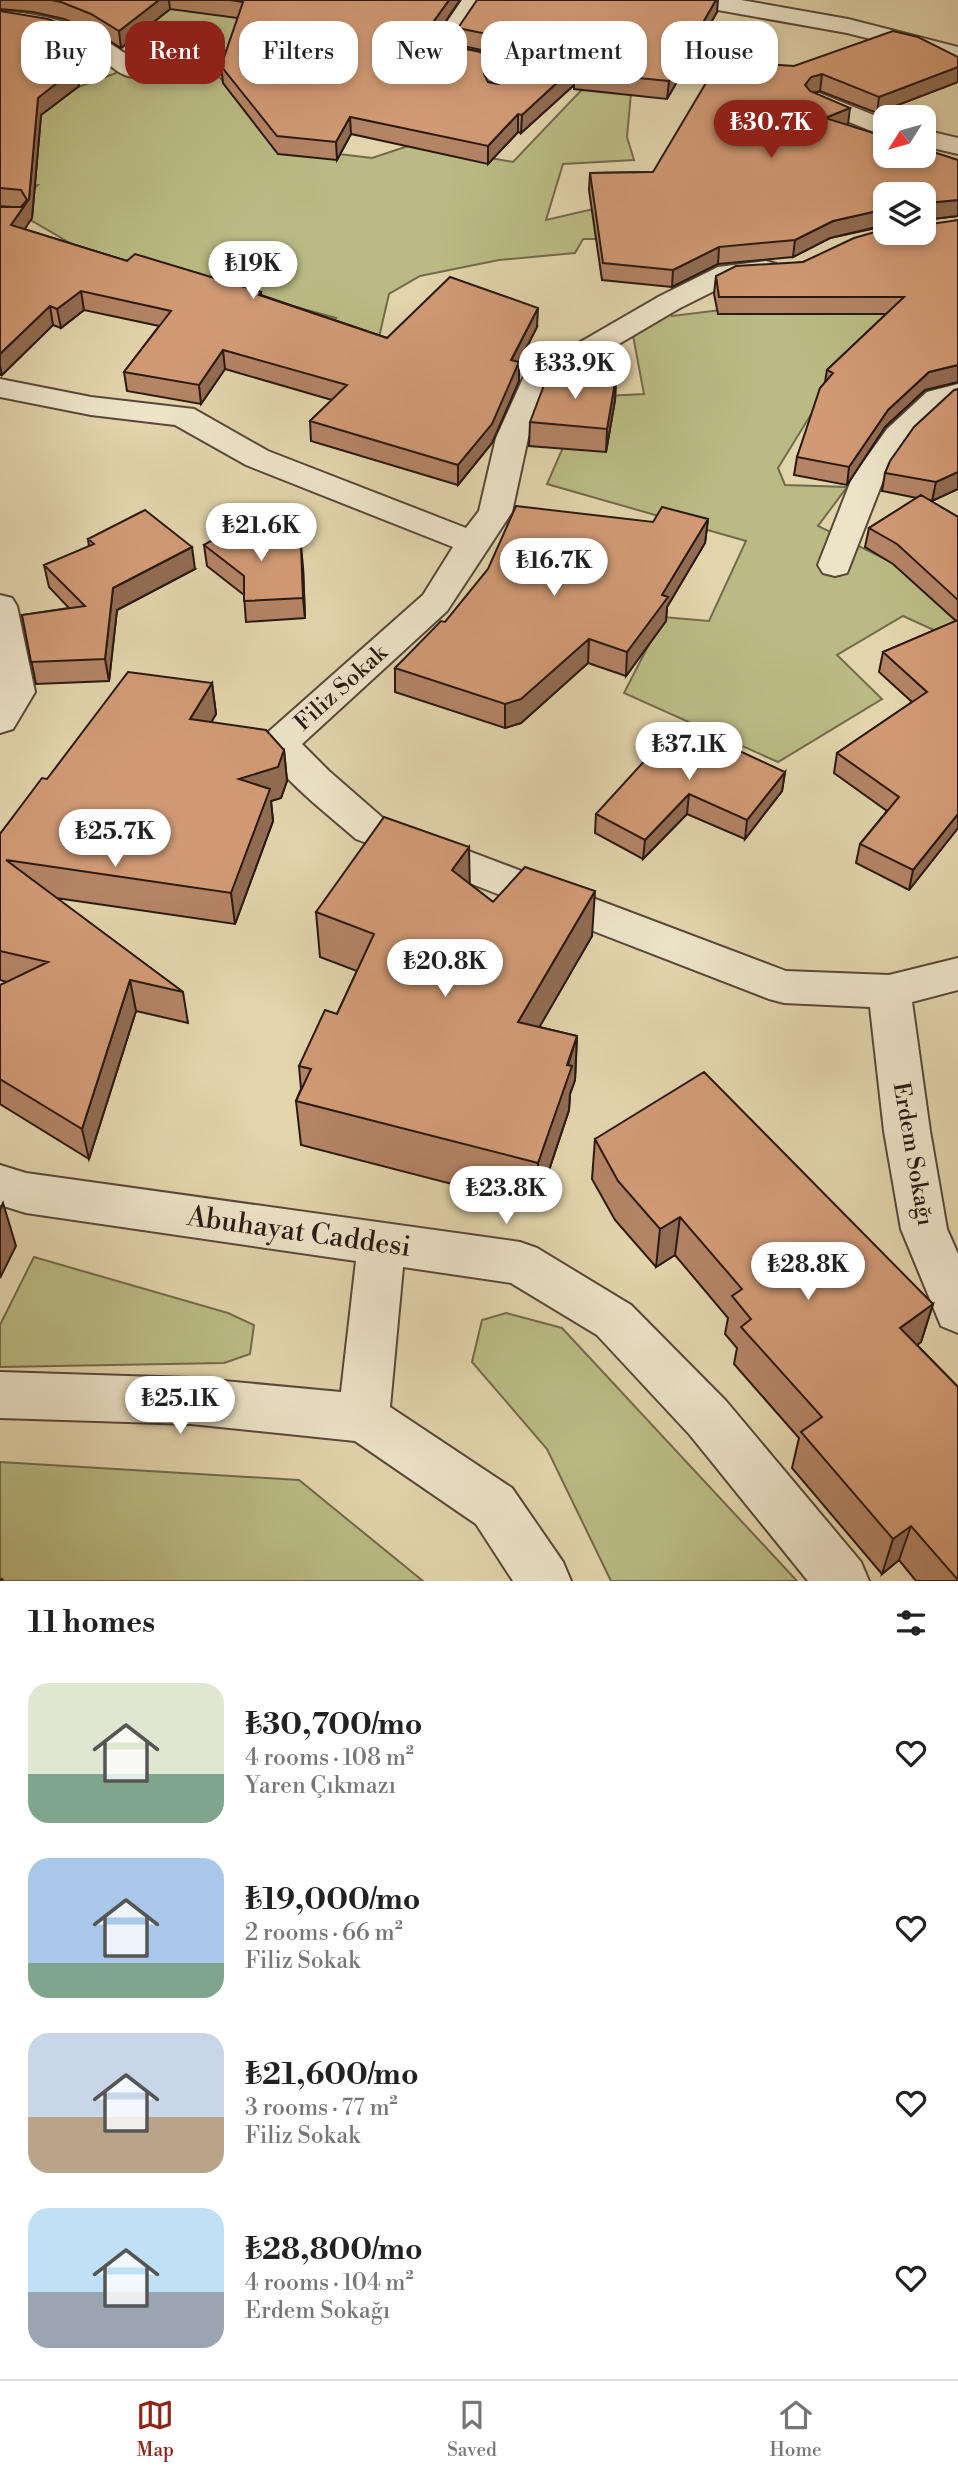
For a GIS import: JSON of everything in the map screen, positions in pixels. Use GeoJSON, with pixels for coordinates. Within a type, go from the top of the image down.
{"type":"FeatureCollection","features":[{"type":"Feature","properties":{"kind":"street"},"geometry":{"type":"LineString","coordinates":[[474,0],[456,22],[439,51],[521,68],[499,93]]}},
{"type":"Feature","properties":{"kind":"street"},"geometry":{"type":"LineString","coordinates":[[701,0],[848,26],[958,54]]}},
{"type":"Feature","properties":{"kind":"street"},"geometry":{"type":"LineString","coordinates":[[0,18],[59,25],[95,41],[125,65]]}},
{"type":"Feature","properties":{"kind":"street"},"geometry":{"type":"LineString","coordinates":[[819,101],[873,124]]}},
{"type":"Feature","properties":{"kind":"street"},"geometry":{"type":"LineString","coordinates":[[936,141],[958,146]]}},
{"type":"Feature","properties":{"kind":"street"},"geometry":{"type":"LineString","coordinates":[[0,388],[91,406],[183,416],[257,458],[473,543],[495,512],[512,438],[537,380],[670,302],[728,273],[788,269]]}},
{"type":"Feature","properties":{"kind":"street"},"geometry":{"type":"LineString","coordinates":[[835,565],[868,478],[875,467],[898,436],[938,399],[958,393]]}},
{"type":"Feature","properties":{"kind":"street","name":"Filiz Sokak"},"geometry":{"type":"LineString","coordinates":[[473,543],[435,603],[279,743],[306,772],[370,829],[784,987],[889,991],[958,974]]}},
{"type":"Feature","properties":{"kind":"street"},"geometry":{"type":"LineString","coordinates":[[0,606],[17,692],[0,720]]}},
{"type":"Feature","properties":{"kind":"street","name":"Erdem Sokağı"},"geometry":{"type":"LineString","coordinates":[[889,991],[907,1131],[924,1229],[958,1311]]}},
{"type":"Feature","properties":{"kind":"street","name":"Abuhayat Caddesi"},"geometry":{"type":"LineString","coordinates":[[0,1185],[26,1192],[520,1263],[614,1320],[708,1418],[842,1581]]}},
{"type":"Feature","properties":{"kind":"street"},"geometry":{"type":"LineString","coordinates":[[364,1418],[381,1245]]}},
{"type":"Feature","properties":{"kind":"street"},"geometry":{"type":"LineString","coordinates":[[0,1395],[191,1401],[364,1418],[494,1506],[544,1581]]}},
{"type":"Feature","properties":{"kind":"green space"},"geometry":{"type":"Polygon","coordinates":[[[143,0],[241,0],[237,18],[243,21],[239,21],[239,59],[225,69],[225,21],[152,21],[143,0]]]}},
{"type":"Feature","properties":{"kind":"green space"},"geometry":{"type":"Polygon","coordinates":[[[125,67],[125,84],[225,83],[289,148],[372,158],[414,144],[513,162],[587,84],[626,84],[631,93],[627,137],[634,160],[563,164],[546,220],[637,199],[623,239],[583,239],[575,253],[499,260],[420,276],[389,294],[377,346],[317,352],[336,318],[77,247],[10,208],[38,185],[0,181],[0,128],[62,93],[86,84],[111,84],[111,75],[125,67]]]}},
{"type":"Feature","properties":{"kind":"green space"},"geometry":{"type":"Polygon","coordinates":[[[958,291],[958,317],[855,343],[778,468],[785,485],[847,487],[818,526],[899,566],[958,526],[958,641],[903,616],[837,655],[882,699],[778,762],[624,693],[663,617],[709,621],[746,541],[547,484],[585,397],[644,394],[631,325],[656,297],[672,316],[827,297],[958,291]]]}},
{"type":"Feature","properties":{"kind":"green space"},"geometry":{"type":"Polygon","coordinates":[[[34,1257],[228,1313],[254,1325],[250,1354],[224,1363],[0,1367],[0,1325],[34,1257]]]}},
{"type":"Feature","properties":{"kind":"green space"},"geometry":{"type":"Polygon","coordinates":[[[506,1313],[562,1328],[797,1581],[611,1581],[547,1449],[472,1362],[482,1320],[506,1313]]]}},
{"type":"Feature","properties":{"kind":"green space"},"geometry":{"type":"Polygon","coordinates":[[[0,1462],[299,1480],[423,1581],[0,1581],[0,1462]]]}},
{"type":"Feature","properties":{"kind":"building"},"geometry":{"type":"Polygon","coordinates":[[[51,0],[159,0],[132,21],[125,21],[125,26],[119,31],[111,26],[111,21],[103,21],[51,0]]]}},
{"type":"Feature","properties":{"kind":"building"},"geometry":{"type":"Polygon","coordinates":[[[230,0],[449,0],[434,21],[372,21],[372,84],[467,84],[467,49],[481,52],[481,84],[556,84],[522,115],[518,114],[488,146],[350,117],[336,142],[277,136],[225,71],[225,54],[243,2],[230,0]]]}},
{"type":"Feature","properties":{"kind":"building"},"geometry":{"type":"Polygon","coordinates":[[[477,0],[716,0],[704,21],[661,21],[661,80],[647,79],[647,21],[481,21],[481,33],[467,30],[467,21],[463,21],[477,0]]]}},
{"type":"Feature","properties":{"kind":"building"},"geometry":{"type":"Polygon","coordinates":[[[0,11],[53,21],[21,21],[21,84],[56,84],[38,98],[29,199],[11,225],[127,261],[135,254],[261,292],[259,295],[387,338],[450,277],[538,308],[511,360],[519,362],[492,424],[458,465],[310,421],[347,385],[223,350],[199,385],[124,372],[171,311],[81,291],[57,309],[50,306],[0,354],[0,207],[21,207],[27,200],[21,190],[0,188],[0,11]]]}},
{"type":"Feature","properties":{"kind":"building"},"geometry":{"type":"Polygon","coordinates":[[[893,31],[918,37],[958,57],[958,67],[879,97],[822,74],[811,77],[805,85],[810,91],[850,108],[825,118],[873,133],[873,168],[936,168],[936,153],[958,160],[958,200],[936,202],[936,182],[873,182],[873,212],[833,221],[795,240],[719,247],[673,270],[603,263],[590,173],[653,172],[705,84],[778,84],[778,65],[794,66],[893,31]]]}},
{"type":"Feature","properties":{"kind":"building"},"geometry":{"type":"Polygon","coordinates":[[[958,220],[958,365],[929,372],[888,410],[849,467],[797,457],[820,388],[833,373],[827,370],[904,297],[719,297],[716,276],[736,266],[803,262],[854,238],[873,233],[873,245],[936,245],[936,223],[958,220]]]}},
{"type":"Feature","properties":{"kind":"building"},"geometry":{"type":"Polygon","coordinates":[[[549,372],[616,377],[607,429],[530,422],[549,372]]]}},
{"type":"Feature","properties":{"kind":"building"},"geometry":{"type":"Polygon","coordinates":[[[958,389],[958,472],[936,482],[885,473],[890,461],[914,427],[958,389]]]}},
{"type":"Feature","properties":{"kind":"building"},"geometry":{"type":"Polygon","coordinates":[[[921,495],[958,517],[958,600],[897,544],[869,528],[921,495]]]}},
{"type":"Feature","properties":{"kind":"building"},"geometry":{"type":"Polygon","coordinates":[[[516,506],[653,522],[662,507],[708,519],[662,595],[668,597],[627,652],[589,639],[521,699],[505,704],[395,668],[441,621],[445,622],[488,569],[516,506]]]}},
{"type":"Feature","properties":{"kind":"building"},"geometry":{"type":"Polygon","coordinates":[[[145,510],[192,547],[113,588],[105,659],[31,662],[22,615],[85,606],[44,565],[94,544],[88,539],[145,510]]]}},
{"type":"Feature","properties":{"kind":"building"},"geometry":{"type":"Polygon","coordinates":[[[249,520],[287,547],[301,546],[303,598],[244,601],[244,576],[204,545],[249,520]]]}},
{"type":"Feature","properties":{"kind":"building"},"geometry":{"type":"Polygon","coordinates":[[[958,620],[958,814],[913,870],[860,844],[899,797],[837,753],[927,692],[883,652],[958,620]]]}},
{"type":"Feature","properties":{"kind":"building"},"geometry":{"type":"Polygon","coordinates":[[[128,672],[212,683],[190,719],[266,730],[284,750],[278,767],[239,779],[270,789],[231,893],[6,860],[183,992],[130,980],[82,1129],[0,1079],[0,985],[48,962],[0,951],[0,834],[42,778],[47,779],[128,672]]]}},
{"type":"Feature","properties":{"kind":"building"},"geometry":{"type":"Polygon","coordinates":[[[679,723],[785,772],[747,820],[689,794],[645,840],[596,814],[679,723]]]}},
{"type":"Feature","properties":{"kind":"building"},"geometry":{"type":"Polygon","coordinates":[[[384,817],[469,847],[452,870],[493,902],[525,867],[595,891],[518,1022],[577,1036],[567,1065],[572,1066],[538,1163],[296,1101],[311,1069],[299,1066],[325,1010],[337,1014],[374,934],[316,912],[384,817]]]}},
{"type":"Feature","properties":{"kind":"building"},"geometry":{"type":"Polygon","coordinates":[[[704,1072],[933,1304],[900,1328],[958,1387],[958,1580],[911,1526],[893,1539],[801,1432],[822,1417],[741,1327],[751,1319],[732,1296],[742,1289],[680,1217],[660,1229],[618,1181],[595,1139],[704,1072]]]}}]}
